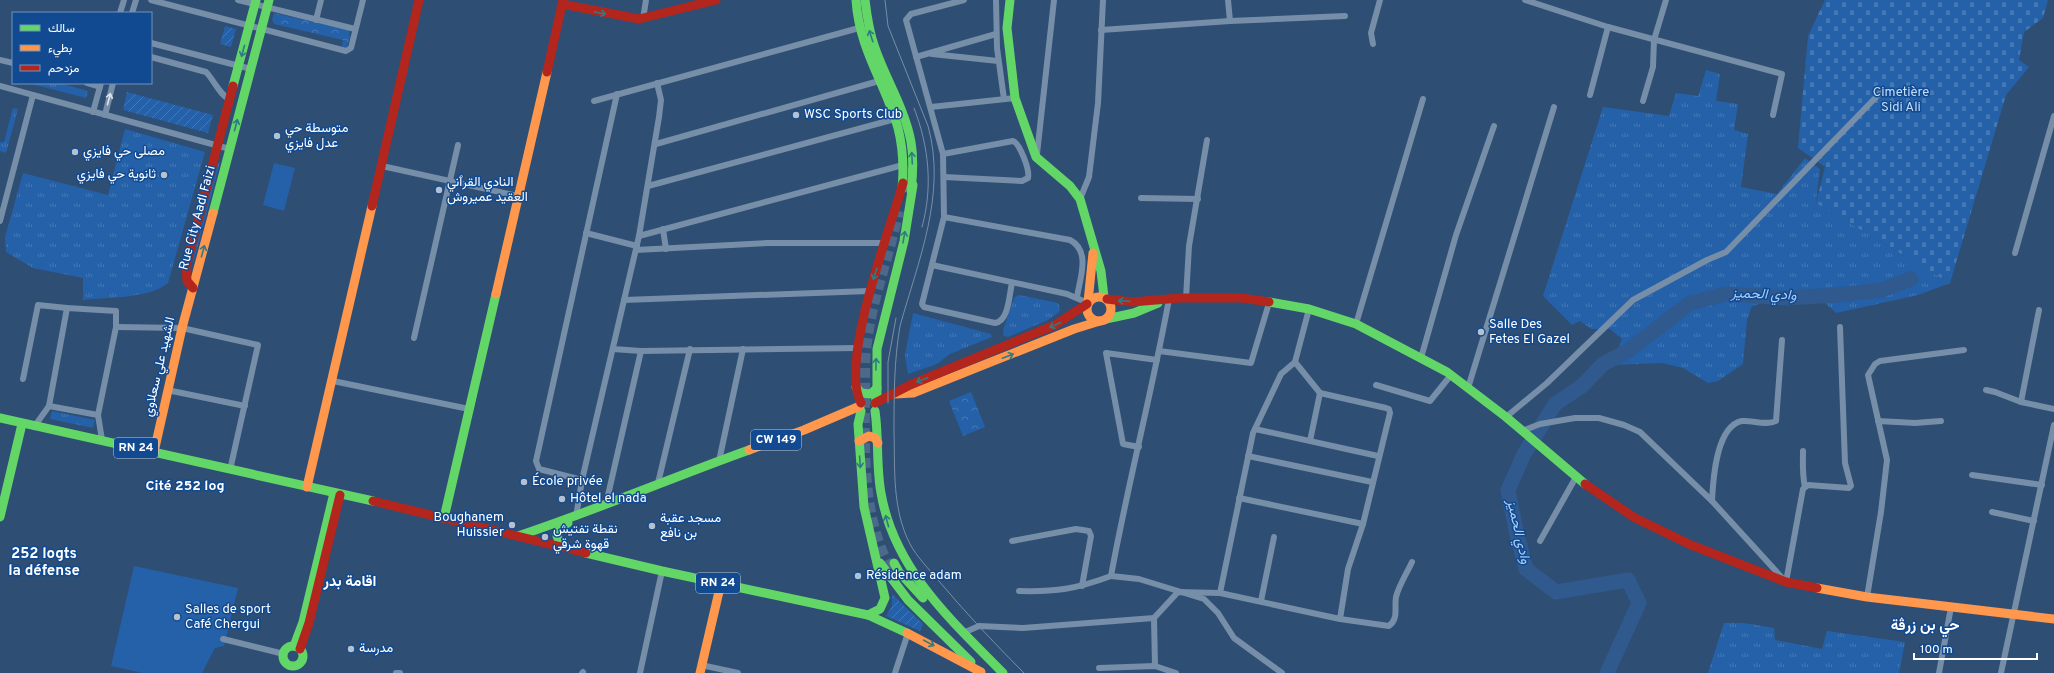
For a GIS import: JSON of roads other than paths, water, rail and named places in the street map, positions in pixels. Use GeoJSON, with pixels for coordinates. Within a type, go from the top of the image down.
{"type":"FeatureCollection","features":[{"type":"Feature","properties":{"kind":"main road"},"geometry":{"type":"LineString","coordinates":[[307,486],[333,381],[420,0]]}},
{"type":"Feature","properties":{"kind":"main road"},"geometry":{"type":"LineString","coordinates":[[444,518],[563,2],[628,19],[643,19],[716,0]]}},
{"type":"Feature","properties":{"kind":"main road"},"geometry":{"type":"LineString","coordinates":[[856,0],[859,28],[863,42],[895,119],[900,139],[903,165],[904,207],[913,185]]}},
{"type":"Feature","properties":{"kind":"main road"},"geometry":{"type":"LineString","coordinates":[[866,0],[866,13],[870,31],[887,79],[904,114],[910,136],[913,158],[913,185],[904,241],[880,332],[876,366],[877,388],[875,406],[881,493],[891,535],[898,551],[921,586],[946,616],[1002,673]]}},
{"type":"Feature","properties":{"kind":"main road"},"geometry":{"type":"LineString","coordinates":[[1010,0],[1008,34],[1015,98],[1036,157],[1070,186],[1080,199],[1092,246],[1101,271],[1106,298],[1111,309],[1103,320],[1090,318],[1087,311],[1092,246]]}},
{"type":"Feature","properties":{"kind":"main road","name":"Rue City Aadl Faizi"},"geometry":{"type":"LineString","coordinates":[[193,288],[187,281],[185,271],[256,2]]}},
{"type":"Feature","properties":{"kind":"main road","name":"Rue City Aadl Faizi"},"geometry":{"type":"LineString","coordinates":[[193,288],[268,4]]}},
{"type":"Feature","properties":{"kind":"main road"},"geometry":{"type":"LineString","coordinates":[[868,615],[880,609],[885,598],[864,507],[858,424],[861,407],[857,390],[858,348],[861,324],[869,292],[903,183]]}},
{"type":"Feature","properties":{"kind":"main road","name":"الشهيد علي سعلاوي"},"geometry":{"type":"LineString","coordinates":[[154,452],[167,390],[193,288]]}},
{"type":"Feature","properties":{"kind":"main road"},"geometry":{"type":"LineString","coordinates":[[970,365],[1055,326],[1097,296],[1132,302],[1169,299]]}},
{"type":"Feature","properties":{"kind":"main road","name":"CW 149"},"geometry":{"type":"LineString","coordinates":[[861,407],[864,414],[869,416],[875,406],[895,394],[913,393],[938,378],[970,365],[1074,329],[1103,320],[1134,313],[1169,299],[1242,298],[1309,309],[1356,324],[1451,375],[1506,417],[1576,476],[1635,518],[1691,545],[1786,582],[1867,597],[2054,619]]}},
{"type":"Feature","properties":{"kind":"main road"},"geometry":{"type":"LineString","coordinates":[[857,390],[861,393],[871,394],[877,388]]}},
{"type":"Feature","properties":{"kind":"main road"},"geometry":{"type":"LineString","coordinates":[[839,416],[851,404],[857,390]]}},
{"type":"Feature","properties":{"kind":"main road","name":"CW 149"},"geometry":{"type":"LineString","coordinates":[[518,536],[576,518],[658,483],[839,416],[861,407],[866,399],[875,406]]}},
{"type":"Feature","properties":{"kind":"main road"},"geometry":{"type":"LineString","coordinates":[[839,416],[850,418],[858,424]]}},
{"type":"Feature","properties":{"kind":"main road","name":"RN 24"},"geometry":{"type":"LineString","coordinates":[[0,418],[34,427],[102,440],[230,470],[307,486],[662,571],[868,615],[908,633],[982,673]]}},
{"type":"Feature","properties":{"kind":"main road"},"geometry":{"type":"LineString","coordinates":[[0,517],[22,424]]}},
{"type":"Feature","properties":{"kind":"main road"},"geometry":{"type":"LineString","coordinates":[[859,441],[863,437],[870,436],[876,438],[878,443]]}},
{"type":"Feature","properties":{"kind":"main road"},"geometry":{"type":"LineString","coordinates":[[297,648],[309,624],[337,494]]}},
{"type":"Feature","properties":{"kind":"main road"},"geometry":{"type":"LineString","coordinates":[[537,540],[576,518]]}},
{"type":"Feature","properties":{"kind":"main road"},"geometry":{"type":"LineString","coordinates":[[560,528],[557,536],[559,541],[569,549]]}},
{"type":"Feature","properties":{"kind":"main road"},"geometry":{"type":"LineString","coordinates":[[875,552],[887,574],[908,600],[982,673]]}},
{"type":"Feature","properties":{"kind":"main road"},"geometry":{"type":"LineString","coordinates":[[982,673],[910,594],[892,566],[940,616],[989,659]]}},
{"type":"Feature","properties":{"kind":"main road"},"geometry":{"type":"LineString","coordinates":[[700,669],[721,583]]}},
{"type":"Feature","properties":{"kind":"main road"},"geometry":{"type":"LineString","coordinates":[[291,667],[284,654],[286,649],[297,648]]}},
{"type":"Feature","properties":{"kind":"main road"},"geometry":{"type":"LineString","coordinates":[[284,673],[299,663],[302,658],[297,648]]}},
{"type":"Feature","properties":{"kind":"street"},"geometry":{"type":"LineString","coordinates":[[120,12],[124,0]]}},
{"type":"Feature","properties":{"kind":"street"},"geometry":{"type":"LineString","coordinates":[[132,12],[136,0]]}},
{"type":"Feature","properties":{"kind":"street"},"geometry":{"type":"LineString","coordinates":[[152,0],[346,51],[351,48],[363,0]]}},
{"type":"Feature","properties":{"kind":"street"},"geometry":{"type":"LineString","coordinates":[[238,0],[268,4],[316,20],[355,29]]}},
{"type":"Feature","properties":{"kind":"street"},"geometry":{"type":"LineString","coordinates":[[316,20],[321,0]]}},
{"type":"Feature","properties":{"kind":"street"},"geometry":{"type":"LineString","coordinates":[[643,19],[646,0]]}},
{"type":"Feature","properties":{"kind":"street"},"geometry":{"type":"LineString","coordinates":[[964,0],[911,14],[907,18],[906,23],[931,107],[943,154],[944,217],[922,303],[924,307],[999,323],[1004,317],[1012,283]]}},
{"type":"Feature","properties":{"kind":"street"},"geometry":{"type":"LineString","coordinates":[[996,0],[998,61],[1004,99]]}},
{"type":"Feature","properties":{"kind":"street"},"geometry":{"type":"LineString","coordinates":[[1036,157],[1054,0]]}},
{"type":"Feature","properties":{"kind":"street"},"geometry":{"type":"LineString","coordinates":[[1080,199],[1089,177],[1098,103],[1103,0]]}},
{"type":"Feature","properties":{"kind":"street"},"geometry":{"type":"LineString","coordinates":[[1228,0],[1230,21]]}},
{"type":"Feature","properties":{"kind":"street"},"geometry":{"type":"LineString","coordinates":[[1373,44],[1371,33],[1380,0]]}},
{"type":"Feature","properties":{"kind":"street"},"geometry":{"type":"LineString","coordinates":[[1525,0],[1608,27],[1782,74],[1774,115]]}},
{"type":"Feature","properties":{"kind":"street"},"geometry":{"type":"LineString","coordinates":[[1643,101],[1653,67],[1654,40],[1666,0]]}},
{"type":"Feature","properties":{"kind":"street"},"geometry":{"type":"LineString","coordinates":[[1101,30],[1230,21],[1345,16]]}},
{"type":"Feature","properties":{"kind":"street"},"geometry":{"type":"LineString","coordinates":[[1590,95],[1608,27]]}},
{"type":"Feature","properties":{"kind":"street"},"geometry":{"type":"LineString","coordinates":[[594,101],[859,28]]}},
{"type":"Feature","properties":{"kind":"street"},"geometry":{"type":"LineString","coordinates":[[916,57],[996,34]]}},
{"type":"Feature","properties":{"kind":"street"},"geometry":{"type":"LineString","coordinates":[[152,43],[251,69]]}},
{"type":"Feature","properties":{"kind":"street"},"geometry":{"type":"LineString","coordinates":[[929,54],[998,61]]}},
{"type":"Feature","properties":{"kind":"street"},"geometry":{"type":"LineString","coordinates":[[152,57],[206,72],[212,78],[225,98],[230,100]]}},
{"type":"Feature","properties":{"kind":"street"},"geometry":{"type":"LineString","coordinates":[[0,60],[12,63]]}},
{"type":"Feature","properties":{"kind":"street"},"geometry":{"type":"LineString","coordinates":[[656,144],[879,81]]}},
{"type":"Feature","properties":{"kind":"street"},"geometry":{"type":"LineString","coordinates":[[576,518],[582,480],[639,236],[656,144],[661,100],[657,83]]}},
{"type":"Feature","properties":{"kind":"street"},"geometry":{"type":"LineString","coordinates":[[105,115],[113,84]]}},
{"type":"Feature","properties":{"kind":"street"},"geometry":{"type":"LineString","coordinates":[[93,112],[100,85]]}},
{"type":"Feature","properties":{"kind":"street"},"geometry":{"type":"LineString","coordinates":[[0,86],[230,149]]}},
{"type":"Feature","properties":{"kind":"street"},"geometry":{"type":"LineString","coordinates":[[1506,417],[1547,384],[1633,300],[1707,260],[1726,252],[1882,91]]}},
{"type":"Feature","properties":{"kind":"street"},"geometry":{"type":"LineString","coordinates":[[582,480],[539,469],[536,461],[617,94]]}},
{"type":"Feature","properties":{"kind":"street"},"geometry":{"type":"LineString","coordinates":[[0,221],[33,95]]}},
{"type":"Feature","properties":{"kind":"street"},"geometry":{"type":"LineString","coordinates":[[931,107],[1015,98]]}},
{"type":"Feature","properties":{"kind":"street"},"geometry":{"type":"LineString","coordinates":[[1356,324],[1423,99]]}},
{"type":"Feature","properties":{"kind":"street"},"geometry":{"type":"LineString","coordinates":[[1468,388],[1554,108]]}},
{"type":"Feature","properties":{"kind":"street"},"geometry":{"type":"LineString","coordinates":[[2015,253],[2054,116]]}},
{"type":"Feature","properties":{"kind":"street"},"geometry":{"type":"LineString","coordinates":[[648,186],[895,119]]}},
{"type":"Feature","properties":{"kind":"street"},"geometry":{"type":"LineString","coordinates":[[1421,358],[1456,235],[1494,126]]}},
{"type":"Feature","properties":{"kind":"street"},"geometry":{"type":"LineString","coordinates":[[1186,298],[1189,246],[1207,140]]}},
{"type":"Feature","properties":{"kind":"street"},"geometry":{"type":"LineString","coordinates":[[943,154],[1013,141],[1018,144],[1028,172],[1028,178],[1022,181],[944,177]]}},
{"type":"Feature","properties":{"kind":"street"},"geometry":{"type":"LineString","coordinates":[[414,338],[458,145]]}},
{"type":"Feature","properties":{"kind":"street"},"geometry":{"type":"LineString","coordinates":[[639,236],[903,165]]}},
{"type":"Feature","properties":{"kind":"street"},"geometry":{"type":"LineString","coordinates":[[382,166],[518,196]]}},
{"type":"Feature","properties":{"kind":"street"},"geometry":{"type":"LineString","coordinates":[[1142,198],[1198,199]]}},
{"type":"Feature","properties":{"kind":"street"},"geometry":{"type":"LineString","coordinates":[[944,217],[1075,242],[1080,247],[1083,258],[1078,297]]}},
{"type":"Feature","properties":{"kind":"street"},"geometry":{"type":"LineString","coordinates":[[663,229],[666,249]]}},
{"type":"Feature","properties":{"kind":"street"},"geometry":{"type":"LineString","coordinates":[[586,233],[636,248],[666,249],[768,243],[885,243]]}},
{"type":"Feature","properties":{"kind":"street"},"geometry":{"type":"LineString","coordinates":[[932,265],[1078,297],[1088,303]]}},
{"type":"Feature","properties":{"kind":"street"},"geometry":{"type":"LineString","coordinates":[[624,300],[869,292]]}},
{"type":"Feature","properties":{"kind":"street"},"geometry":{"type":"LineString","coordinates":[[1110,576],[1123,510],[1139,447],[1169,299]]}},
{"type":"Feature","properties":{"kind":"street"},"geometry":{"type":"LineString","coordinates":[[1159,351],[1251,363],[1269,302]]}},
{"type":"Feature","properties":{"kind":"street"},"geometry":{"type":"LineString","coordinates":[[23,379],[38,305],[116,311],[116,327],[98,415],[102,440]]}},
{"type":"Feature","properties":{"kind":"street"},"geometry":{"type":"LineString","coordinates":[[34,427],[49,406],[67,308]]}},
{"type":"Feature","properties":{"kind":"street"},"geometry":{"type":"LineString","coordinates":[[1220,593],[1239,498],[1255,429],[1280,374],[1295,362],[1309,309]]}},
{"type":"Feature","properties":{"kind":"street"},"geometry":{"type":"LineString","coordinates":[[2021,402],[2039,310]]}},
{"type":"Feature","properties":{"kind":"street"},"geometry":{"type":"LineString","coordinates":[[116,327],[182,328],[258,345],[230,470]]}},
{"type":"Feature","properties":{"kind":"street"},"geometry":{"type":"LineString","coordinates":[[1805,486],[1849,488],[1851,486],[1844,463],[1840,327]]}},
{"type":"Feature","properties":{"kind":"street"},"geometry":{"type":"LineString","coordinates":[[1712,501],[1714,466],[1726,432],[1740,422],[1772,423],[1776,421],[1782,340]]}},
{"type":"Feature","properties":{"kind":"street"},"geometry":{"type":"LineString","coordinates":[[613,349],[641,351],[690,349],[858,348]]}},
{"type":"Feature","properties":{"kind":"street"},"geometry":{"type":"LineString","coordinates":[[658,483],[690,349]]}},
{"type":"Feature","properties":{"kind":"street"},"geometry":{"type":"LineString","coordinates":[[719,461],[743,349]]}},
{"type":"Feature","properties":{"kind":"street"},"geometry":{"type":"LineString","coordinates":[[1867,597],[1881,512],[1887,460],[1868,375],[1875,364],[1880,361],[1964,350]]}},
{"type":"Feature","properties":{"kind":"street"},"geometry":{"type":"LineString","coordinates":[[606,504],[641,351]]}},
{"type":"Feature","properties":{"kind":"street"},"geometry":{"type":"LineString","coordinates":[[1139,447],[1123,444],[1106,353],[1157,360]]}},
{"type":"Feature","properties":{"kind":"street"},"geometry":{"type":"LineString","coordinates":[[1295,362],[1320,393],[1389,409],[1363,524],[1348,569],[1340,619]]}},
{"type":"Feature","properties":{"kind":"street"},"geometry":{"type":"LineString","coordinates":[[1376,385],[1430,401],[1451,375]]}},
{"type":"Feature","properties":{"kind":"street"},"geometry":{"type":"LineString","coordinates":[[333,381],[469,409]]}},
{"type":"Feature","properties":{"kind":"street"},"geometry":{"type":"LineString","coordinates":[[167,390],[245,406]]}},
{"type":"Feature","properties":{"kind":"street"},"geometry":{"type":"LineString","coordinates":[[1986,390],[2021,402],[2054,409]]}},
{"type":"Feature","properties":{"kind":"street"},"geometry":{"type":"LineString","coordinates":[[1310,441],[1320,393]]}},
{"type":"Feature","properties":{"kind":"street"},"geometry":{"type":"LineString","coordinates":[[49,406],[98,415]]}},
{"type":"Feature","properties":{"kind":"street"},"geometry":{"type":"LineString","coordinates":[[1522,431],[1540,424],[1575,418],[1599,418],[1624,425],[1640,432],[1712,501],[1786,582]]}},
{"type":"Feature","properties":{"kind":"street"},"geometry":{"type":"LineString","coordinates":[[1878,420],[1914,423],[1941,421]]}},
{"type":"Feature","properties":{"kind":"street"},"geometry":{"type":"LineString","coordinates":[[2001,673],[2054,425]]}},
{"type":"Feature","properties":{"kind":"street"},"geometry":{"type":"LineString","coordinates":[[1255,429],[1378,456]]}},
{"type":"Feature","properties":{"kind":"street"},"geometry":{"type":"LineString","coordinates":[[1786,582],[1803,489],[1805,486],[1802,471],[1804,466],[1803,451]]}},
{"type":"Feature","properties":{"kind":"street"},"geometry":{"type":"LineString","coordinates":[[1248,456],[1372,482]]}},
{"type":"Feature","properties":{"kind":"street"},"geometry":{"type":"LineString","coordinates":[[1972,475],[2042,485]]}},
{"type":"Feature","properties":{"kind":"street"},"geometry":{"type":"LineString","coordinates":[[1540,541],[1576,476]]}},
{"type":"Feature","properties":{"kind":"street"},"geometry":{"type":"LineString","coordinates":[[1239,498],[1363,524]]}},
{"type":"Feature","properties":{"kind":"street"},"geometry":{"type":"LineString","coordinates":[[1992,512],[2034,521]]}},
{"type":"Feature","properties":{"kind":"street"},"geometry":{"type":"LineString","coordinates":[[1012,541],[1076,529],[1089,531],[1091,536],[1082,586]]}},
{"type":"Feature","properties":{"kind":"street"},"geometry":{"type":"LineString","coordinates":[[1261,601],[1274,537]]}},
{"type":"Feature","properties":{"kind":"street"},"geometry":{"type":"LineString","coordinates":[[963,633],[978,626],[1023,628],[1154,618],[1178,592],[1220,593],[1340,619],[1389,626],[1393,623],[1396,616],[1396,597],[1412,562]]}},
{"type":"Feature","properties":{"kind":"street"},"geometry":{"type":"LineString","coordinates":[[640,673],[662,571]]}},
{"type":"Feature","properties":{"kind":"street"},"geometry":{"type":"LineString","coordinates":[[1019,591],[1044,592],[1073,589],[1110,576],[1139,579],[1204,599],[1218,613],[1234,638],[1282,673]]}},
{"type":"Feature","properties":{"kind":"street"},"geometry":{"type":"LineString","coordinates":[[1939,673],[1951,607]]}},
{"type":"Feature","properties":{"kind":"street"},"geometry":{"type":"LineString","coordinates":[[1154,618],[1155,666]]}},
{"type":"Feature","properties":{"kind":"street"},"geometry":{"type":"LineString","coordinates":[[895,673],[908,633]]}},
{"type":"Feature","properties":{"kind":"street"},"geometry":{"type":"LineString","coordinates":[[223,639],[284,654]]}},
{"type":"Feature","properties":{"kind":"street"},"geometry":{"type":"LineString","coordinates":[[1099,668],[1155,666],[1176,673]]}},
{"type":"Feature","properties":{"kind":"street"},"geometry":{"type":"LineString","coordinates":[[700,669],[738,673]]}},
{"type":"Feature","properties":{"kind":"waterway","name":"وادي الحميز"},"geometry":{"type":"LineString","coordinates":[[1607,673],[1639,603],[1628,580],[1556,592],[1526,569],[1517,535],[1508,490],[1524,454],[1555,404],[1582,386],[1603,364],[1628,351],[1690,303],[1726,294],[1786,298],[1838,295],[1882,290],[1911,279]]}},
{"type":"Feature","properties":{"kind":"tunnel"},"geometry":{"type":"LineString","coordinates":[[891,569],[880,546],[873,522],[869,497],[865,445],[865,368],[866,348],[873,308],[899,211]]}},
{"type":"Feature","properties":{"kind":"tram line"},"geometry":{"type":"LineString","coordinates":[[885,0],[888,26],[928,126],[933,151],[934,177],[928,227],[900,326],[895,365],[894,460],[897,503],[904,531],[919,558],[969,616],[1024,673]]}},
{"type":"Feature","properties":{"kind":"tram line"},"geometry":{"type":"LineString","coordinates":[[914,108],[923,137],[928,167],[928,197],[922,227]]}},
{"type":"Feature","properties":{"kind":"tram line"},"geometry":{"type":"LineString","coordinates":[[888,403],[888,362],[896,318]]}},
{"type":"Feature","properties":{"kind":"place","name":"WSC Sports Club"},"geometry":{"type":"Point","coordinates":[796,115]}},
{"type":"Feature","properties":{"kind":"place","name":"متوسطة حي عدل فايزي"},"geometry":{"type":"Point","coordinates":[277,136]}},
{"type":"Feature","properties":{"kind":"place","name":"مصلى حي فايزي"},"geometry":{"type":"Point","coordinates":[75,152]}},
{"type":"Feature","properties":{"kind":"place","name":"ثانوية حي فايزي"},"geometry":{"type":"Point","coordinates":[164,175]}},
{"type":"Feature","properties":{"kind":"place","name":"النادي القرٱني العقيد عميروش"},"geometry":{"type":"Point","coordinates":[439,190]}},
{"type":"Feature","properties":{"kind":"place","name":"Salle Des Fetes El Gazel"},"geometry":{"type":"Point","coordinates":[1481,332]}},
{"type":"Feature","properties":{"kind":"place","name":"École privée"},"geometry":{"type":"Point","coordinates":[524,482]}},
{"type":"Feature","properties":{"kind":"place","name":"Hôtel el nada"},"geometry":{"type":"Point","coordinates":[562,499]}},
{"type":"Feature","properties":{"kind":"place","name":"Boughanem Huissier"},"geometry":{"type":"Point","coordinates":[512,525]}},
{"type":"Feature","properties":{"kind":"place","name":"مسجد عقبة بن نافع"},"geometry":{"type":"Point","coordinates":[652,526]}},
{"type":"Feature","properties":{"kind":"place","name":"نقطة تفتيش قهوة شرقي"},"geometry":{"type":"Point","coordinates":[545,537]}},
{"type":"Feature","properties":{"kind":"place","name":"Résidence adam"},"geometry":{"type":"Point","coordinates":[858,576]}},
{"type":"Feature","properties":{"kind":"place","name":"Salles de sport Café Chergui"},"geometry":{"type":"Point","coordinates":[177,617]}},
{"type":"Feature","properties":{"kind":"place","name":"مدرسة"},"geometry":{"type":"Point","coordinates":[351,649]}},
{"type":"Feature","properties":{"kind":"district","name":"Cité 252 log"},"geometry":{"type":"Point","coordinates":[185,486]}},
{"type":"Feature","properties":{"kind":"district","name":"252 logts la défense"},"geometry":{"type":"Point","coordinates":[44,562]}},
{"type":"Feature","properties":{"kind":"district","name":"اقامة بدر"},"geometry":{"type":"Point","coordinates":[350,582]}},
{"type":"Feature","properties":{"kind":"district","name":"حي بن زرڤة"},"geometry":{"type":"Point","coordinates":[1925,626]}},
{"type":"Feature","properties":{"kind":"park label","name":"Cimetière Sidi Ali"},"geometry":{"type":"Point","coordinates":[1901,100]}}]}
